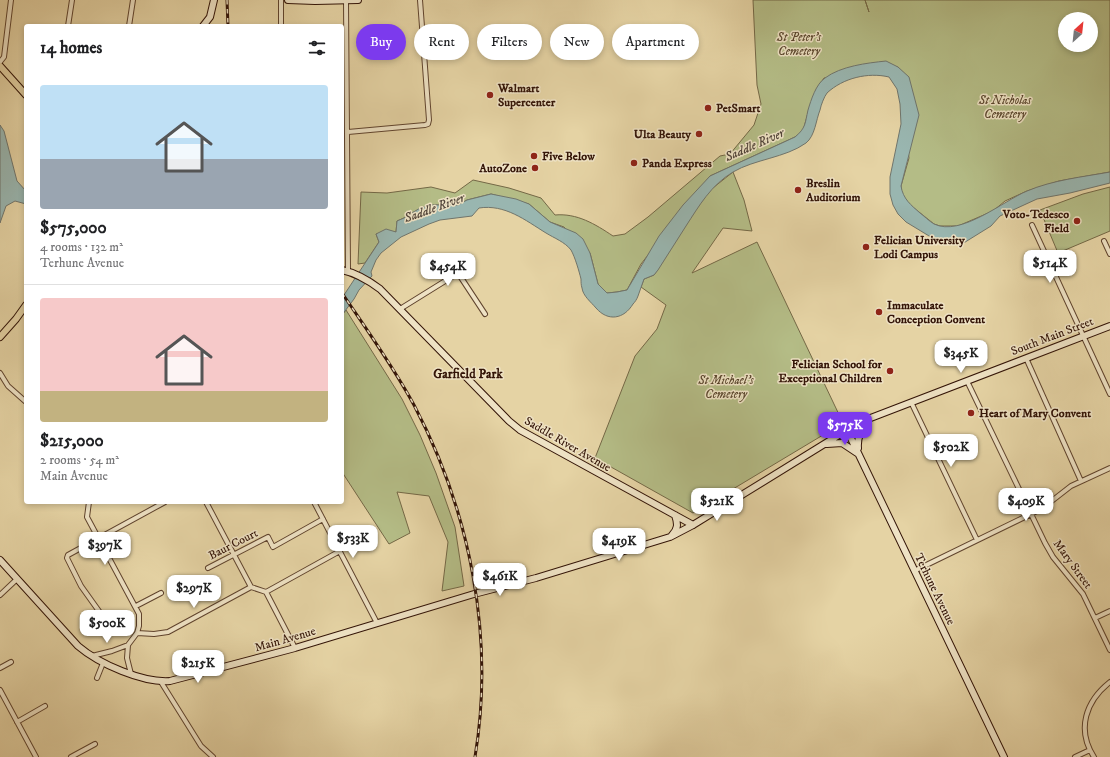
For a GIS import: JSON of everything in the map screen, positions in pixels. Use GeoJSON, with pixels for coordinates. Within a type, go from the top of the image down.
{"type":"FeatureCollection","features":[{"type":"Feature","properties":{"kind":"main road"},"geometry":{"type":"LineString","coordinates":[[0,66],[24,93]]}},
{"type":"Feature","properties":{"kind":"main road"},"geometry":{"type":"LineString","coordinates":[[0,337],[24,308]]}},
{"type":"Feature","properties":{"kind":"street"},"geometry":{"type":"LineString","coordinates":[[0,62],[4,57],[11,0]]}},
{"type":"Feature","properties":{"kind":"street"},"geometry":{"type":"LineString","coordinates":[[68,24],[72,0]]}},
{"type":"Feature","properties":{"kind":"street"},"geometry":{"type":"LineString","coordinates":[[129,24],[133,0]]}},
{"type":"Feature","properties":{"kind":"street"},"geometry":{"type":"LineString","coordinates":[[210,24],[214,0]]}},
{"type":"Feature","properties":{"kind":"street"},"geometry":{"type":"LineString","coordinates":[[281,24],[282,0]]}},
{"type":"Feature","properties":{"kind":"street"},"geometry":{"type":"LineString","coordinates":[[288,0],[358,0]]}},
{"type":"Feature","properties":{"kind":"street"},"geometry":{"type":"LineString","coordinates":[[346,0],[348,132],[347,271]]}},
{"type":"Feature","properties":{"kind":"street"},"geometry":{"type":"LineString","coordinates":[[348,132],[428,124],[429,120],[420,0]]}},
{"type":"Feature","properties":{"kind":"street"},"geometry":{"type":"LineString","coordinates":[[205,24],[210,18]]}},
{"type":"Feature","properties":{"kind":"street"},"geometry":{"type":"LineString","coordinates":[[1032,225],[1110,394]]}},
{"type":"Feature","properties":{"kind":"street"},"geometry":{"type":"LineString","coordinates":[[1104,241],[1110,254]]}},
{"type":"Feature","properties":{"kind":"street","name":"Saddle River Avenue"},"geometry":{"type":"LineString","coordinates":[[347,271],[362,277],[373,284],[400,309],[517,428],[693,526]]}},
{"type":"Feature","properties":{"kind":"street"},"geometry":{"type":"LineString","coordinates":[[400,309],[458,273],[485,314]]}},
{"type":"Feature","properties":{"kind":"street","name":"South Main Street"},"geometry":{"type":"LineString","coordinates":[[670,537],[693,526],[847,430],[868,419],[1110,326]]}},
{"type":"Feature","properties":{"kind":"street"},"geometry":{"type":"LineString","coordinates":[[1026,358],[1081,480]]}},
{"type":"Feature","properties":{"kind":"street"},"geometry":{"type":"LineString","coordinates":[[0,373],[8,386],[24,400]]}},
{"type":"Feature","properties":{"kind":"street","name":"Mary Street"},"geometry":{"type":"LineString","coordinates":[[967,381],[1053,557],[1083,594],[1110,650]]}},
{"type":"Feature","properties":{"kind":"street"},"geometry":{"type":"LineString","coordinates":[[911,402],[977,540]]}},
{"type":"Feature","properties":{"kind":"street"},"geometry":{"type":"LineString","coordinates":[[859,454],[857,442],[859,434],[868,419]]}},
{"type":"Feature","properties":{"kind":"street","name":"Terhune Avenue"},"geometry":{"type":"LineString","coordinates":[[847,430],[1004,757]]}},
{"type":"Feature","properties":{"kind":"street"},"geometry":{"type":"LineString","coordinates":[[825,444],[842,444],[848,446],[859,454]]}},
{"type":"Feature","properties":{"kind":"street"},"geometry":{"type":"LineString","coordinates":[[914,571],[1031,514],[1044,507],[1061,493],[1081,480],[1110,468]]}},
{"type":"Feature","properties":{"kind":"street"},"geometry":{"type":"LineString","coordinates":[[89,504],[87,517],[136,606],[140,618],[137,633],[128,645],[112,652],[91,656]]}},
{"type":"Feature","properties":{"kind":"street"},"geometry":{"type":"LineString","coordinates":[[101,614],[81,586],[67,558],[71,553],[161,504]]}},
{"type":"Feature","properties":{"kind":"street"},"geometry":{"type":"LineString","coordinates":[[207,504],[251,587],[266,592],[295,648]]}},
{"type":"Feature","properties":{"kind":"street"},"geometry":{"type":"LineString","coordinates":[[315,504],[378,623]]}},
{"type":"Feature","properties":{"kind":"street"},"geometry":{"type":"LineString","coordinates":[[670,537],[676,531],[678,525],[675,515]]}},
{"type":"Feature","properties":{"kind":"street","name":"Baur Court"},"geometry":{"type":"LineString","coordinates":[[208,568],[268,537],[272,547],[323,519]]}},
{"type":"Feature","properties":{"kind":"street","name":"Main Avenue"},"geometry":{"type":"LineString","coordinates":[[0,560],[78,646],[91,656],[103,663],[131,674],[145,679],[162,682],[190,677],[295,648],[474,594],[529,580],[670,537]]}},
{"type":"Feature","properties":{"kind":"street"},"geometry":{"type":"LineString","coordinates":[[266,592],[340,551]]}},
{"type":"Feature","properties":{"kind":"street"},"geometry":{"type":"LineString","coordinates":[[0,595],[17,579]]}},
{"type":"Feature","properties":{"kind":"street"},"geometry":{"type":"LineString","coordinates":[[137,633],[154,634],[168,632],[251,587]]}},
{"type":"Feature","properties":{"kind":"street"},"geometry":{"type":"LineString","coordinates":[[136,606],[161,593]]}},
{"type":"Feature","properties":{"kind":"street"},"geometry":{"type":"LineString","coordinates":[[1095,618],[1110,611]]}},
{"type":"Feature","properties":{"kind":"street"},"geometry":{"type":"LineString","coordinates":[[128,645],[127,658],[131,674]]}},
{"type":"Feature","properties":{"kind":"street"},"geometry":{"type":"LineString","coordinates":[[0,668],[11,662]]}},
{"type":"Feature","properties":{"kind":"street"},"geometry":{"type":"LineString","coordinates":[[97,678],[103,663]]}},
{"type":"Feature","properties":{"kind":"street"},"geometry":{"type":"LineString","coordinates":[[162,682],[201,746],[213,757]]}},
{"type":"Feature","properties":{"kind":"street"},"geometry":{"type":"LineString","coordinates":[[1094,757],[1085,736],[1087,712],[1095,697],[1110,682]]}},
{"type":"Feature","properties":{"kind":"street"},"geometry":{"type":"LineString","coordinates":[[0,690],[36,757]]}},
{"type":"Feature","properties":{"kind":"street"},"geometry":{"type":"LineString","coordinates":[[17,722],[45,706]]}},
{"type":"Feature","properties":{"kind":"street"},"geometry":{"type":"LineString","coordinates":[[71,757],[95,744]]}},
{"type":"Feature","properties":{"kind":"street"},"geometry":{"type":"LineString","coordinates":[[1075,757],[1090,750]]}},
{"type":"Feature","properties":{"kind":"green space","name":"St Nicholas Cemetery"},"geometry":{"type":"Polygon","coordinates":[[[753,0],[1110,0],[1110,172],[1059,181],[1027,191],[1005,201],[993,211],[958,226],[940,226],[934,224],[909,204],[902,194],[901,186],[909,158],[898,67],[824,78],[816,90],[803,131],[795,137],[710,176],[641,264],[627,290],[607,293],[598,284],[590,253],[564,227],[550,222],[529,204],[491,194],[467,200],[458,205],[432,205],[409,214],[397,221],[396,232],[376,234],[379,242],[365,263],[358,264],[361,192],[387,193],[431,187],[455,193],[473,180],[509,188],[541,198],[555,215],[571,216],[586,220],[613,236],[625,234],[648,217],[720,156],[730,154],[754,125],[761,104],[757,85],[753,0]]]}},
{"type":"Feature","properties":{"kind":"green space","name":"St Michael's Cemetery"},"geometry":{"type":"Polygon","coordinates":[[[733,172],[744,200],[752,231],[723,228],[692,273],[757,242],[843,423],[693,513],[595,458],[635,356],[657,329],[666,305],[641,287],[644,279],[654,275],[709,191],[733,172]]]}},
{"type":"Feature","properties":{"kind":"green space","name":"Voto-Tedesco Field"},"geometry":{"type":"Polygon","coordinates":[[[1110,187],[1110,231],[1058,253],[1040,210],[1083,194],[1110,187]]]}},
{"type":"Feature","properties":{"kind":"green space"},"geometry":{"type":"Polygon","coordinates":[[[346,310],[402,399],[420,435],[436,473],[455,527],[464,586],[442,591],[448,542],[429,496],[397,492],[410,533],[389,544],[344,475],[344,312],[346,310]]]}},
{"type":"Feature","properties":{"kind":"water","name":"Saddle River"},"geometry":{"type":"Polygon","coordinates":[[[886,61],[898,67],[909,77],[919,115],[901,186],[902,191],[911,204],[934,224],[945,227],[957,226],[969,222],[1027,191],[1057,181],[1110,172],[1110,183],[1070,193],[1037,199],[1000,216],[991,226],[962,244],[939,242],[906,222],[898,214],[893,205],[890,194],[890,177],[901,124],[900,104],[897,89],[889,77],[873,75],[864,76],[840,83],[827,93],[822,103],[813,132],[806,143],[789,152],[751,164],[733,172],[718,183],[701,204],[658,270],[654,275],[644,279],[638,297],[629,309],[621,316],[611,317],[606,315],[596,308],[586,296],[581,285],[581,279],[574,256],[566,245],[514,214],[497,208],[488,207],[479,208],[472,216],[440,220],[401,237],[381,253],[371,272],[372,276],[359,290],[344,312],[344,295],[379,242],[376,234],[386,229],[396,232],[397,221],[420,208],[432,205],[458,205],[467,200],[491,194],[516,199],[529,204],[550,222],[576,233],[583,239],[590,253],[598,284],[607,293],[627,290],[659,236],[683,205],[710,176],[795,137],[803,128],[814,92],[819,84],[831,74],[846,68],[886,61]]]}},
{"type":"Feature","properties":{"kind":"water"},"geometry":{"type":"Polygon","coordinates":[[[0,125],[4,131],[17,181],[24,189],[24,203],[15,201],[6,206],[0,223],[0,125]]]}},
{"type":"Feature","properties":{"kind":"railway"},"geometry":{"type":"LineString","coordinates":[[227,0],[228,24]]}},
{"type":"Feature","properties":{"kind":"railway"},"geometry":{"type":"LineString","coordinates":[[344,296],[389,362],[414,405],[434,446],[450,488],[463,531],[473,576],[479,621],[482,666],[480,712],[475,757]]}},
{"type":"Feature","properties":{"kind":"place","name":"Walmart Supercenter"},"geometry":{"type":"Point","coordinates":[490,95]}},
{"type":"Feature","properties":{"kind":"place","name":"PetSmart"},"geometry":{"type":"Point","coordinates":[708,108]}},
{"type":"Feature","properties":{"kind":"place","name":"Ulta Beauty"},"geometry":{"type":"Point","coordinates":[699,134]}},
{"type":"Feature","properties":{"kind":"place","name":"Five Below"},"geometry":{"type":"Point","coordinates":[534,156]}},
{"type":"Feature","properties":{"kind":"place","name":"Panda Express"},"geometry":{"type":"Point","coordinates":[634,163]}},
{"type":"Feature","properties":{"kind":"place","name":"AutoZone"},"geometry":{"type":"Point","coordinates":[535,168]}},
{"type":"Feature","properties":{"kind":"place","name":"Breslin Auditorium"},"geometry":{"type":"Point","coordinates":[798,190]}},
{"type":"Feature","properties":{"kind":"place","name":"Voto-Tedesco Field"},"geometry":{"type":"Point","coordinates":[1077,221]}},
{"type":"Feature","properties":{"kind":"place","name":"Felician University Lodi Campus"},"geometry":{"type":"Point","coordinates":[866,247]}},
{"type":"Feature","properties":{"kind":"place","name":"Immaculate Conception Convent"},"geometry":{"type":"Point","coordinates":[879,312]}},
{"type":"Feature","properties":{"kind":"place","name":"Felician School for Exceptional Children"},"geometry":{"type":"Point","coordinates":[890,371]}},
{"type":"Feature","properties":{"kind":"place","name":"Heart of Mary Convent"},"geometry":{"type":"Point","coordinates":[971,413]}},
{"type":"Feature","properties":{"kind":"district","name":"Garfield Park"},"geometry":{"type":"Point","coordinates":[468,373]}},
{"type":"Feature","properties":{"kind":"park label","name":"St Peter's Cemetery"},"geometry":{"type":"Point","coordinates":[799,44]}}]}
